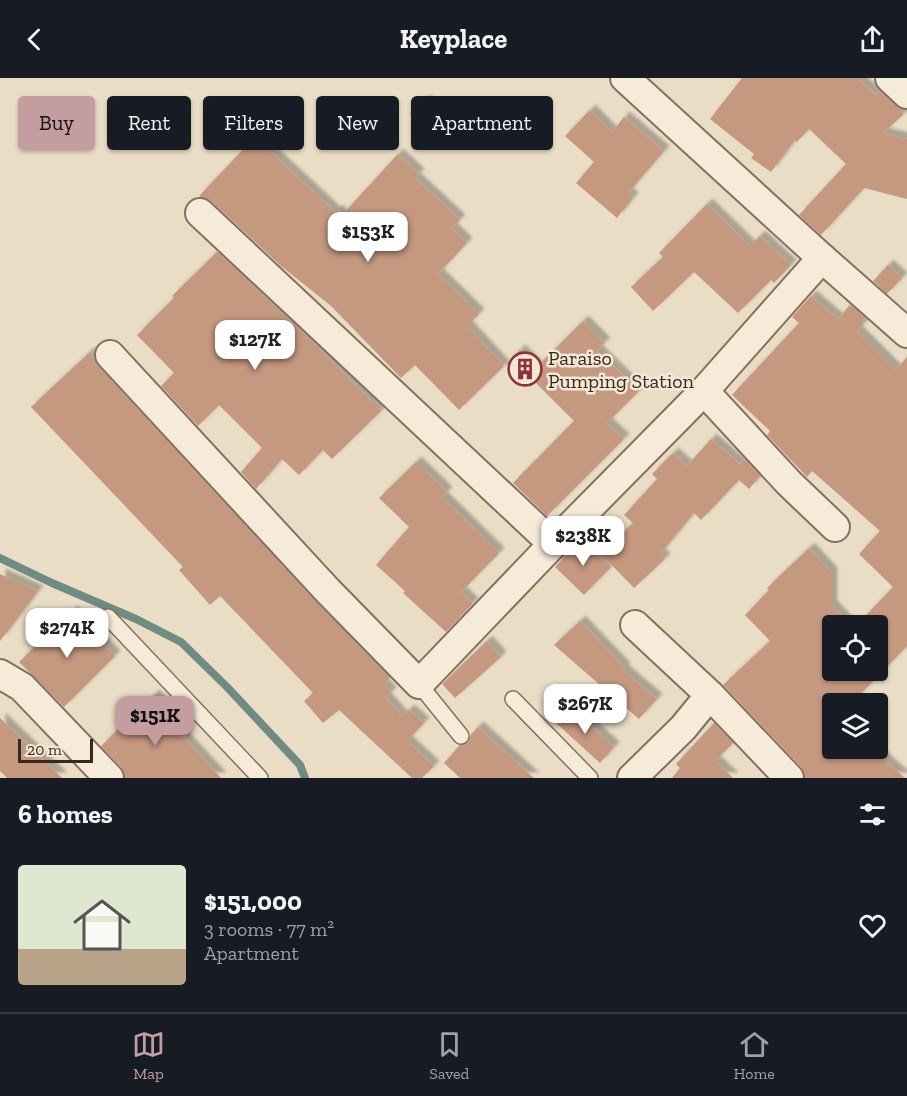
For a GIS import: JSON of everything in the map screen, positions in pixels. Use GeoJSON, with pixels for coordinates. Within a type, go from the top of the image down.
{"type":"FeatureCollection","features":[{"type":"Feature","properties":{"kind":"street"},"geometry":{"type":"LineString","coordinates":[[625,78],[907,333]]}},
{"type":"Feature","properties":{"kind":"street"},"geometry":{"type":"LineString","coordinates":[[890,78],[907,94]]}},
{"type":"Feature","properties":{"kind":"street"},"geometry":{"type":"LineString","coordinates":[[200,213],[553,544]]}},
{"type":"Feature","properties":{"kind":"street"},"geometry":{"type":"LineString","coordinates":[[110,355],[328,591],[419,684],[704,391],[822,258]]}},
{"type":"Feature","properties":{"kind":"street"},"geometry":{"type":"LineString","coordinates":[[704,391],[789,483],[835,527]]}},
{"type":"Feature","properties":{"kind":"street"},"geometry":{"type":"LineString","coordinates":[[635,625],[710,694],[789,778]]}},
{"type":"Feature","properties":{"kind":"street"},"geometry":{"type":"LineString","coordinates":[[0,674],[22,687],[108,778]]}},
{"type":"Feature","properties":{"kind":"street"},"geometry":{"type":"LineString","coordinates":[[632,778],[683,728],[710,694]]}},
{"type":"Feature","properties":{"kind":"lane"},"geometry":{"type":"LineString","coordinates":[[108,617],[260,778]]}},
{"type":"Feature","properties":{"kind":"lane"},"geometry":{"type":"LineString","coordinates":[[419,684],[460,736]]}},
{"type":"Feature","properties":{"kind":"lane"},"geometry":{"type":"LineString","coordinates":[[513,699],[590,778]]}},
{"type":"Feature","properties":{"kind":"building"},"geometry":{"type":"Polygon","coordinates":[[[742,78],[857,78],[876,95],[880,91],[904,114],[883,133],[907,139],[907,199],[864,188],[821,235],[799,215],[846,164],[809,129],[797,142],[795,140],[771,172],[751,158],[754,154],[710,119],[742,78]]]}},
{"type":"Feature","properties":{"kind":"building"},"geometry":{"type":"Polygon","coordinates":[[[590,110],[612,132],[624,117],[664,151],[628,193],[633,198],[617,218],[576,183],[594,162],[565,136],[590,110]]]}},
{"type":"Feature","properties":{"kind":"building"},"geometry":{"type":"Polygon","coordinates":[[[243,150],[269,150],[335,212],[337,210],[342,215],[398,154],[419,174],[415,178],[460,220],[452,228],[467,243],[438,274],[479,314],[467,326],[504,366],[459,410],[415,365],[401,378],[331,306],[281,266],[211,201],[199,196],[243,150]]]}},
{"type":"Feature","properties":{"kind":"building"},"geometry":{"type":"Polygon","coordinates":[[[707,204],[750,246],[760,236],[791,265],[774,283],[771,280],[738,313],[694,272],[653,311],[631,287],[663,257],[659,253],[707,204]]]}},
{"type":"Feature","properties":{"kind":"building"},"geometry":{"type":"Polygon","coordinates":[[[217,252],[306,335],[381,411],[332,459],[323,450],[299,475],[282,459],[256,489],[241,472],[262,448],[219,405],[198,426],[161,386],[174,373],[137,335],[174,298],[172,296],[217,252]]]}},
{"type":"Feature","properties":{"kind":"building"},"geometry":{"type":"Polygon","coordinates":[[[888,265],[902,278],[887,294],[873,281],[888,265]]]}},
{"type":"Feature","properties":{"kind":"building"},"geometry":{"type":"Polygon","coordinates":[[[811,296],[838,319],[850,305],[865,318],[857,331],[896,370],[907,357],[907,646],[888,666],[888,615],[866,615],[893,587],[859,554],[880,531],[812,471],[807,477],[767,435],[770,431],[732,395],[799,323],[792,317],[811,296]]]}},
{"type":"Feature","properties":{"kind":"building"},"geometry":{"type":"Polygon","coordinates":[[[583,321],[605,343],[597,350],[639,391],[607,423],[624,439],[547,516],[513,483],[574,421],[535,382],[530,387],[506,364],[520,350],[537,367],[583,321]]]}},
{"type":"Feature","properties":{"kind":"building"},"geometry":{"type":"Polygon","coordinates":[[[90,352],[98,366],[316,602],[390,678],[383,684],[391,692],[386,698],[402,716],[409,710],[424,723],[407,741],[434,766],[422,778],[412,778],[339,710],[323,723],[304,701],[313,693],[220,596],[210,605],[179,570],[183,567],[31,407],[90,352]]]}},
{"type":"Feature","properties":{"kind":"building"},"geometry":{"type":"Polygon","coordinates":[[[711,439],[740,464],[744,459],[760,476],[749,489],[739,480],[701,520],[694,513],[660,554],[665,559],[634,588],[601,554],[633,523],[624,515],[657,479],[652,474],[673,453],[687,466],[711,439]]]}},
{"type":"Feature","properties":{"kind":"building"},"geometry":{"type":"Polygon","coordinates":[[[416,462],[447,492],[442,497],[499,553],[461,592],[473,603],[446,632],[376,565],[409,527],[379,498],[416,462]]]}},
{"type":"Feature","properties":{"kind":"building"},"geometry":{"type":"Polygon","coordinates":[[[581,539],[611,567],[584,595],[555,567],[581,539]]]}},
{"type":"Feature","properties":{"kind":"building"},"geometry":{"type":"Polygon","coordinates":[[[809,548],[832,573],[832,606],[841,615],[822,615],[822,681],[873,681],[862,693],[822,693],[822,759],[884,759],[905,778],[805,778],[801,767],[723,685],[770,641],[745,615],[769,590],[767,588],[809,548]]]}},
{"type":"Feature","properties":{"kind":"building"},"geometry":{"type":"Polygon","coordinates":[[[0,574],[38,591],[0,641],[0,574]]]}},
{"type":"Feature","properties":{"kind":"building"},"geometry":{"type":"Polygon","coordinates":[[[72,611],[115,656],[64,707],[19,662],[72,611]]]}},
{"type":"Feature","properties":{"kind":"building"},"geometry":{"type":"Polygon","coordinates":[[[580,621],[625,668],[623,670],[657,699],[639,719],[554,645],[580,621]]]}},
{"type":"Feature","properties":{"kind":"building"},"geometry":{"type":"Polygon","coordinates":[[[487,641],[501,657],[455,698],[442,684],[487,641]]]}},
{"type":"Feature","properties":{"kind":"building"},"geometry":{"type":"Polygon","coordinates":[[[154,695],[175,717],[170,722],[221,778],[125,778],[121,767],[101,746],[154,695]]]}},
{"type":"Feature","properties":{"kind":"building"},"geometry":{"type":"Polygon","coordinates":[[[570,707],[614,747],[600,763],[556,723],[570,707]]]}},
{"type":"Feature","properties":{"kind":"building"},"geometry":{"type":"Polygon","coordinates":[[[0,718],[62,778],[7,778],[0,771],[0,718]]]}},
{"type":"Feature","properties":{"kind":"building"},"geometry":{"type":"Polygon","coordinates":[[[714,723],[733,743],[715,761],[733,778],[672,778],[680,768],[676,764],[714,723]]]}},
{"type":"Feature","properties":{"kind":"building"},"geometry":{"type":"Polygon","coordinates":[[[478,727],[534,778],[460,778],[444,763],[460,745],[468,743],[471,734],[478,727]]]}},
{"type":"Feature","properties":{"kind":"waterway"},"geometry":{"type":"LineString","coordinates":[[0,558],[136,619],[181,642],[300,765],[305,778]]}},
{"type":"Feature","properties":{"kind":"place","name":"Paraiso Pumping Station"},"geometry":{"type":"Point","coordinates":[525,369]}}]}
